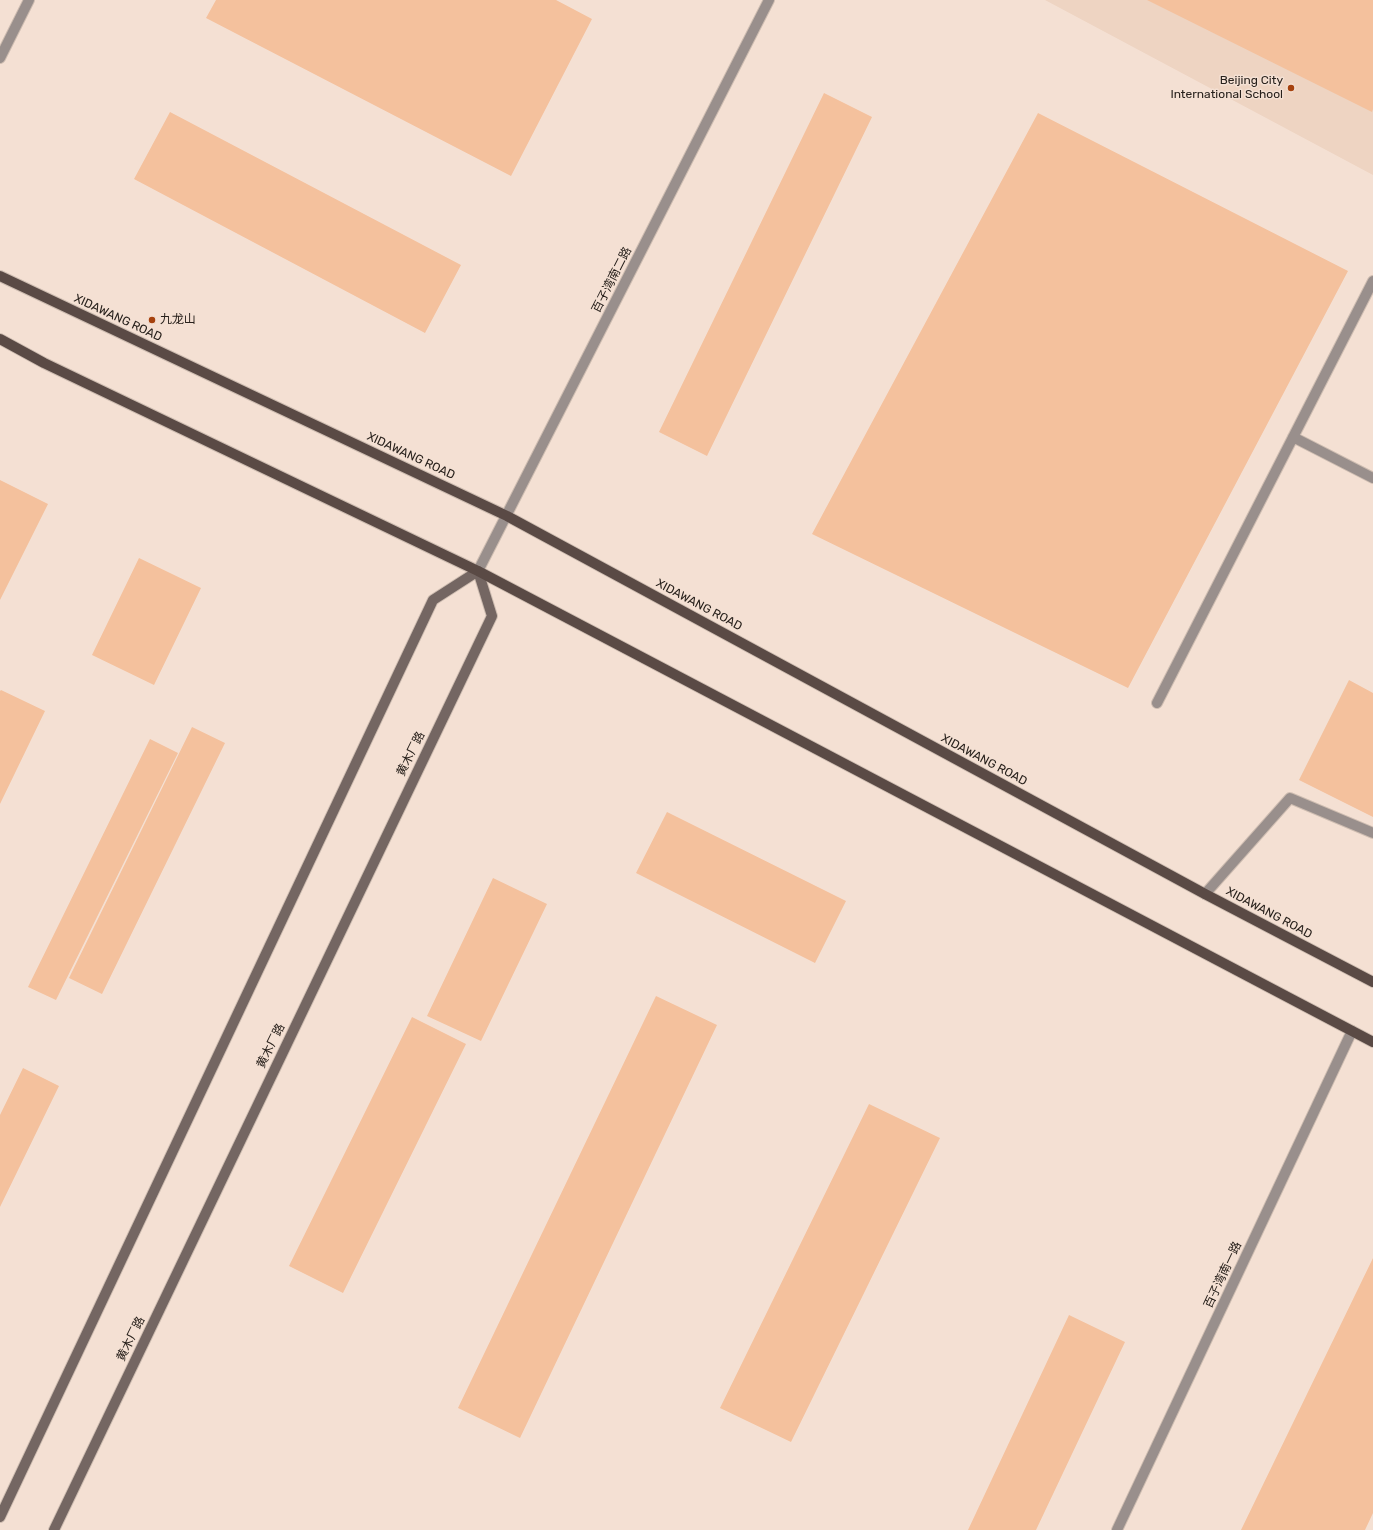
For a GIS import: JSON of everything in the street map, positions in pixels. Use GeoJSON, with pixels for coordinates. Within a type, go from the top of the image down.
{"type":"FeatureCollection","features":[{"type":"Feature","properties":{"kind":"main road","name":"XIDAWANG ROAD"},"geometry":{"type":"LineString","coordinates":[[0,276],[507,516],[1205,894],[1373,982]]}},
{"type":"Feature","properties":{"kind":"main road"},"geometry":{"type":"LineString","coordinates":[[0,339],[44,363],[478,572],[1373,1042]]}},
{"type":"Feature","properties":{"kind":"main road"},"geometry":{"type":"LineString","coordinates":[[0,1516],[433,600],[478,572]]}},
{"type":"Feature","properties":{"kind":"main road","name":"黄木厂路"},"geometry":{"type":"LineString","coordinates":[[54,1530],[492,616],[478,572]]}},
{"type":"Feature","properties":{"kind":"street"},"geometry":{"type":"LineString","coordinates":[[0,58],[29,0]]}},
{"type":"Feature","properties":{"kind":"street","name":"百子湾南二路"},"geometry":{"type":"LineString","coordinates":[[478,572],[769,0]]}},
{"type":"Feature","properties":{"kind":"street"},"geometry":{"type":"LineString","coordinates":[[1156,703],[1373,280]]}},
{"type":"Feature","properties":{"kind":"street"},"geometry":{"type":"LineString","coordinates":[[1293,437],[1373,478]]}},
{"type":"Feature","properties":{"kind":"street"},"geometry":{"type":"LineString","coordinates":[[1205,894],[1290,798],[1373,833]]}},
{"type":"Feature","properties":{"kind":"street","name":"百子湾南一路"},"geometry":{"type":"LineString","coordinates":[[1117,1530],[1352,1031]]}},
{"type":"Feature","properties":{"kind":"shaded area","name":"Beijing City International School"},"geometry":{"type":"Polygon","coordinates":[[[1045,0],[1373,0],[1373,175],[1045,0]]]}},
{"type":"Feature","properties":{"kind":"building"},"geometry":{"type":"Polygon","coordinates":[[[216,0],[556,0],[592,19],[511,176],[206,18],[216,0]]]}},
{"type":"Feature","properties":{"kind":"building"},"geometry":{"type":"Polygon","coordinates":[[[1147,0],[1373,0],[1372,112],[1147,0]]]}},
{"type":"Feature","properties":{"kind":"building"},"geometry":{"type":"Polygon","coordinates":[[[824,93],[872,117],[707,456],[659,432],[824,93]]]}},
{"type":"Feature","properties":{"kind":"building"},"geometry":{"type":"Polygon","coordinates":[[[170,112],[461,265],[425,333],[134,179],[170,112]]]}},
{"type":"Feature","properties":{"kind":"building"},"geometry":{"type":"Polygon","coordinates":[[[1038,113],[1348,271],[1128,688],[812,534],[1038,113]]]}},
{"type":"Feature","properties":{"kind":"building"},"geometry":{"type":"Polygon","coordinates":[[[0,480],[48,504],[0,600],[0,480]]]}},
{"type":"Feature","properties":{"kind":"building"},"geometry":{"type":"Polygon","coordinates":[[[139,558],[201,588],[154,685],[92,655],[139,558]]]}},
{"type":"Feature","properties":{"kind":"building"},"geometry":{"type":"Polygon","coordinates":[[[1349,680],[1373,693],[1373,817],[1299,780],[1349,680]]]}},
{"type":"Feature","properties":{"kind":"building"},"geometry":{"type":"Polygon","coordinates":[[[1,690],[45,711],[0,804],[0,691],[1,690]]]}},
{"type":"Feature","properties":{"kind":"building"},"geometry":{"type":"Polygon","coordinates":[[[192,727],[225,743],[102,994],[69,978],[192,727]]]}},
{"type":"Feature","properties":{"kind":"building"},"geometry":{"type":"Polygon","coordinates":[[[150,739],[178,753],[56,1000],[28,987],[150,739]]]}},
{"type":"Feature","properties":{"kind":"building"},"geometry":{"type":"Polygon","coordinates":[[[667,812],[846,901],[815,963],[636,873],[667,812]]]}},
{"type":"Feature","properties":{"kind":"building"},"geometry":{"type":"Polygon","coordinates":[[[493,878],[547,904],[481,1041],[427,1016],[493,878]]]}},
{"type":"Feature","properties":{"kind":"building"},"geometry":{"type":"Polygon","coordinates":[[[656,996],[717,1025],[520,1438],[458,1408],[656,996]]]}},
{"type":"Feature","properties":{"kind":"building"},"geometry":{"type":"Polygon","coordinates":[[[412,1017],[466,1044],[343,1293],[289,1266],[412,1017]]]}},
{"type":"Feature","properties":{"kind":"building"},"geometry":{"type":"Polygon","coordinates":[[[23,1068],[59,1086],[0,1207],[0,1115],[23,1068]]]}},
{"type":"Feature","properties":{"kind":"building"},"geometry":{"type":"Polygon","coordinates":[[[869,1104],[940,1138],[791,1442],[720,1408],[869,1104]]]}},
{"type":"Feature","properties":{"kind":"building"},"geometry":{"type":"Polygon","coordinates":[[[1373,1258],[1373,1513],[1365,1530],[1241,1530],[1373,1258]]]}},
{"type":"Feature","properties":{"kind":"building"},"geometry":{"type":"Polygon","coordinates":[[[1069,1315],[1125,1342],[1036,1530],[968,1530],[1069,1315]]]}},
{"type":"Feature","properties":{"kind":"place","name":"Beijing City International School"},"geometry":{"type":"Point","coordinates":[1291,88]}},
{"type":"Feature","properties":{"kind":"place","name":"九龙山"},"geometry":{"type":"Point","coordinates":[152,320]}}]}
